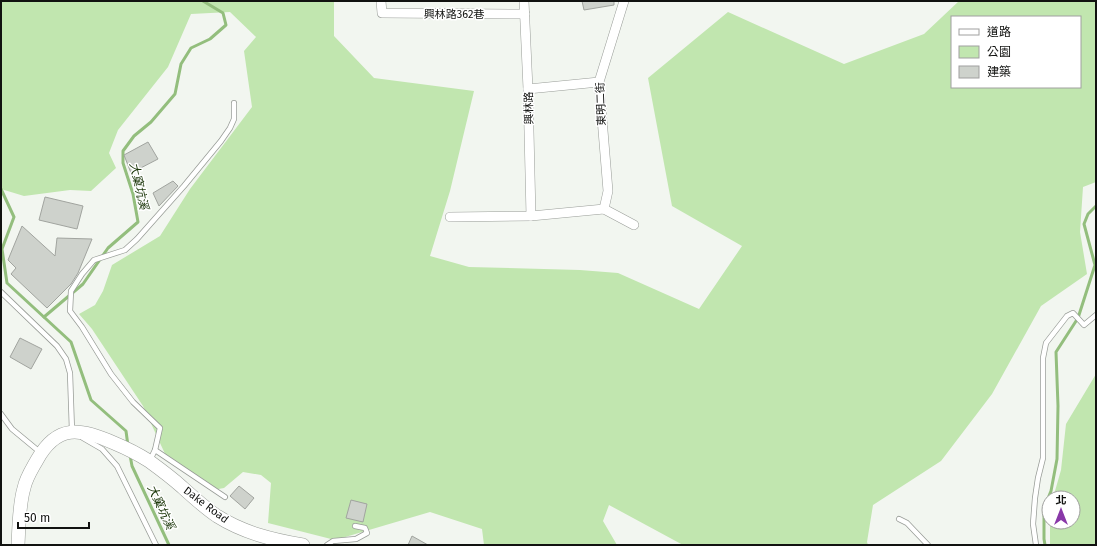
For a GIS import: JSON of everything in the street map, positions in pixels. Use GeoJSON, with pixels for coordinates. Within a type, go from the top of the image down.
{"type":"FeatureCollection","features":[{"type":"Feature","properties":{"kind":"street","name":"興林路362巷"},"geometry":{"type":"LineString","coordinates":[[381,1],[382,13],[525,14]]}},
{"type":"Feature","properties":{"kind":"street","name":"興林路"},"geometry":{"type":"LineString","coordinates":[[524,1],[531,216]]}},
{"type":"Feature","properties":{"kind":"street","name":"東明二街"},"geometry":{"type":"LineString","coordinates":[[604,209],[608,191],[599,82],[624,1]]}},
{"type":"Feature","properties":{"kind":"street"},"geometry":{"type":"LineString","coordinates":[[528,89],[599,82]]}},
{"type":"Feature","properties":{"kind":"street"},"geometry":{"type":"LineString","coordinates":[[450,217],[531,216],[604,209],[634,225]]}},
{"type":"Feature","properties":{"kind":"street"},"geometry":{"type":"LineString","coordinates":[[18,545],[23,488],[30,472],[41,453],[52,440],[62,434],[72,432]]}},
{"type":"Feature","properties":{"kind":"street","name":"Dake Road"},"geometry":{"type":"LineString","coordinates":[[72,432],[88,433],[148,456],[216,516],[233,525],[270,538],[303,545]]}},
{"type":"Feature","properties":{"kind":"lane"},"geometry":{"type":"LineString","coordinates":[[225,497],[148,456],[160,428],[133,402],[111,374],[82,327],[70,311],[71,291],[82,274],[94,260],[125,250],[137,239],[221,141],[234,119],[234,103]]}},
{"type":"Feature","properties":{"kind":"lane"},"geometry":{"type":"LineString","coordinates":[[1,292],[57,346],[66,359],[70,373],[72,432],[102,449],[117,466],[156,545]]}},
{"type":"Feature","properties":{"kind":"lane"},"geometry":{"type":"LineString","coordinates":[[1036,545],[1033,524],[1038,478],[1043,458],[1044,358],[1046,343],[1067,316],[1073,313],[1084,325],[1096,315]]}},
{"type":"Feature","properties":{"kind":"lane"},"geometry":{"type":"LineString","coordinates":[[1,414],[12,429],[41,453]]}},
{"type":"Feature","properties":{"kind":"lane"},"geometry":{"type":"LineString","coordinates":[[899,519],[907,523],[928,545]]}},
{"type":"Feature","properties":{"kind":"lane"},"geometry":{"type":"LineString","coordinates":[[327,545],[333,541],[356,539],[367,534],[365,528],[355,526]]}},
{"type":"Feature","properties":{"kind":"green space"},"geometry":{"type":"Polygon","coordinates":[[[1,1],[334,1],[334,36],[374,78],[474,91],[450,191],[430,256],[469,267],[580,270],[618,273],[699,309],[742,246],[672,206],[648,78],[728,12],[844,64],[924,34],[959,1],[1096,1],[1096,182],[1083,187],[1080,232],[1087,274],[1041,306],[992,394],[941,461],[873,505],[867,542],[868,545],[683,545],[609,505],[603,521],[617,545],[484,545],[482,529],[430,512],[335,540],[268,523],[271,483],[261,475],[243,472],[224,488],[213,490],[166,456],[143,406],[92,329],[79,314],[95,305],[103,291],[112,265],[160,236],[190,189],[252,107],[244,51],[256,37],[230,12],[191,14],[168,67],[118,130],[109,153],[116,168],[91,191],[70,190],[24,196],[1,189],[1,1]]]}},
{"type":"Feature","properties":{"kind":"green space"},"geometry":{"type":"Polygon","coordinates":[[[1096,374],[1096,545],[1050,545],[1050,530],[1081,530],[1081,490],[1055,490],[1061,470],[1066,424],[1096,374]]]}},
{"type":"Feature","properties":{"kind":"building"},"geometry":{"type":"Polygon","coordinates":[[[582,1],[614,1],[614,5],[584,10],[582,1]]]}},
{"type":"Feature","properties":{"kind":"building"},"geometry":{"type":"Polygon","coordinates":[[[148,142],[158,159],[131,173],[124,155],[148,142]]]}},
{"type":"Feature","properties":{"kind":"building"},"geometry":{"type":"Polygon","coordinates":[[[173,181],[178,186],[159,206],[153,193],[173,181]]]}},
{"type":"Feature","properties":{"kind":"building"},"geometry":{"type":"Polygon","coordinates":[[[45,197],[83,206],[77,229],[39,220],[45,197]]]}},
{"type":"Feature","properties":{"kind":"building"},"geometry":{"type":"Polygon","coordinates":[[[22,226],[55,256],[57,238],[92,239],[78,273],[71,284],[47,308],[11,274],[16,268],[8,260],[22,226]]]}},
{"type":"Feature","properties":{"kind":"building"},"geometry":{"type":"Polygon","coordinates":[[[20,338],[42,349],[31,369],[10,357],[20,338]]]}},
{"type":"Feature","properties":{"kind":"building"},"geometry":{"type":"Polygon","coordinates":[[[239,486],[254,498],[245,509],[230,496],[239,486]]]}},
{"type":"Feature","properties":{"kind":"building"},"geometry":{"type":"Polygon","coordinates":[[[351,500],[367,504],[363,522],[346,518],[351,500]]]}},
{"type":"Feature","properties":{"kind":"building"},"geometry":{"type":"Polygon","coordinates":[[[412,536],[428,545],[408,545],[412,536]]]}},
{"type":"Feature","properties":{"kind":"waterway","name":"大窠坑溪"},"geometry":{"type":"LineString","coordinates":[[44,317],[83,284],[108,248],[138,222],[133,194],[123,163],[123,151],[134,136],[151,122],[175,94],[181,64],[191,48],[210,39],[226,25],[223,13],[203,1]]}},
{"type":"Feature","properties":{"kind":"waterway","name":"大窠坑溪"},"geometry":{"type":"LineString","coordinates":[[1,189],[14,217],[2,249],[7,283],[71,342],[91,400],[126,431],[128,446]]}},
{"type":"Feature","properties":{"kind":"waterway"},"geometry":{"type":"LineString","coordinates":[[1045,545],[1044,508],[1051,491],[1057,459],[1058,406],[1056,352],[1078,318],[1095,265],[1084,224],[1088,214],[1096,206]]}},
{"type":"Feature","properties":{"kind":"waterway","name":"大窠坑溪"},"geometry":{"type":"LineString","coordinates":[[130,455],[132,466],[169,545]]}}]}
